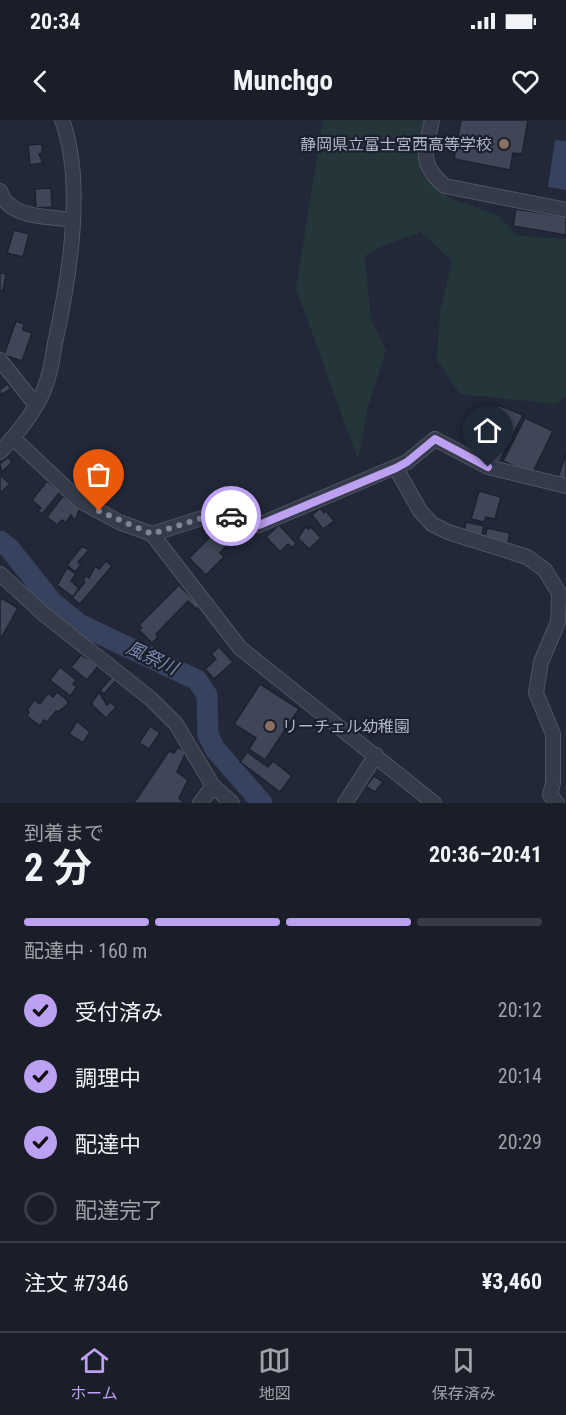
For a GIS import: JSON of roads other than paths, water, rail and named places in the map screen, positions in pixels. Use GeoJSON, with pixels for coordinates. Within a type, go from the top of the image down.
{"type":"FeatureCollection","features":[{"type":"Feature","properties":{"kind":"street"},"geometry":{"type":"LineString","coordinates":[[0,452],[13,438],[47,383],[67,291],[71,220],[69,153],[62,120]]}},
{"type":"Feature","properties":{"kind":"street"},"geometry":{"type":"LineString","coordinates":[[432,120],[425,158],[431,176],[445,186],[566,210]]}},
{"type":"Feature","properties":{"kind":"street"},"geometry":{"type":"LineString","coordinates":[[0,191],[3,201],[11,210],[71,220]]}},
{"type":"Feature","properties":{"kind":"street"},"geometry":{"type":"LineString","coordinates":[[0,360],[35,404]]}},
{"type":"Feature","properties":{"kind":"street"},"geometry":{"type":"LineString","coordinates":[[13,438],[80,501],[119,522],[152,534],[240,648],[434,803]]}},
{"type":"Feature","properties":{"kind":"street"},"geometry":{"type":"LineString","coordinates":[[152,534],[208,516],[230,516],[259,525],[396,468],[435,439],[488,467],[566,486]]}},
{"type":"Feature","properties":{"kind":"street"},"geometry":{"type":"LineString","coordinates":[[396,468],[420,511],[432,524],[448,532],[527,557],[545,570],[559,593],[558,622],[541,662],[536,693],[560,757],[550,795],[557,803]]}},
{"type":"Feature","properties":{"kind":"street"},"geometry":{"type":"LineString","coordinates":[[0,574],[45,615],[159,707],[176,724],[213,786],[232,803]]}},
{"type":"Feature","properties":{"kind":"street"},"geometry":{"type":"LineString","coordinates":[[345,803],[376,755]]}},
{"type":"Feature","properties":{"kind":"street"},"geometry":{"type":"LineString","coordinates":[[200,803],[213,786]]}},
{"type":"Feature","properties":{"kind":"water"},"geometry":{"type":"Polygon","coordinates":[[[555,140],[566,141],[566,190],[548,187],[555,140]]]}},
{"type":"Feature","properties":{"kind":"waterway","name":"風祭川"},"geometry":{"type":"LineString","coordinates":[[0,541],[10,549],[52,602],[79,624],[197,680],[207,695],[208,735],[215,749],[262,803]]}},
{"type":"Feature","properties":{"kind":"place","name":"静岡県立富士宮西高等学校"},"geometry":{"type":"Point","coordinates":[504,144]}},
{"type":"Feature","properties":{"kind":"place","name":"リーチェル幼稚園"},"geometry":{"type":"Point","coordinates":[270,726]}}]}
